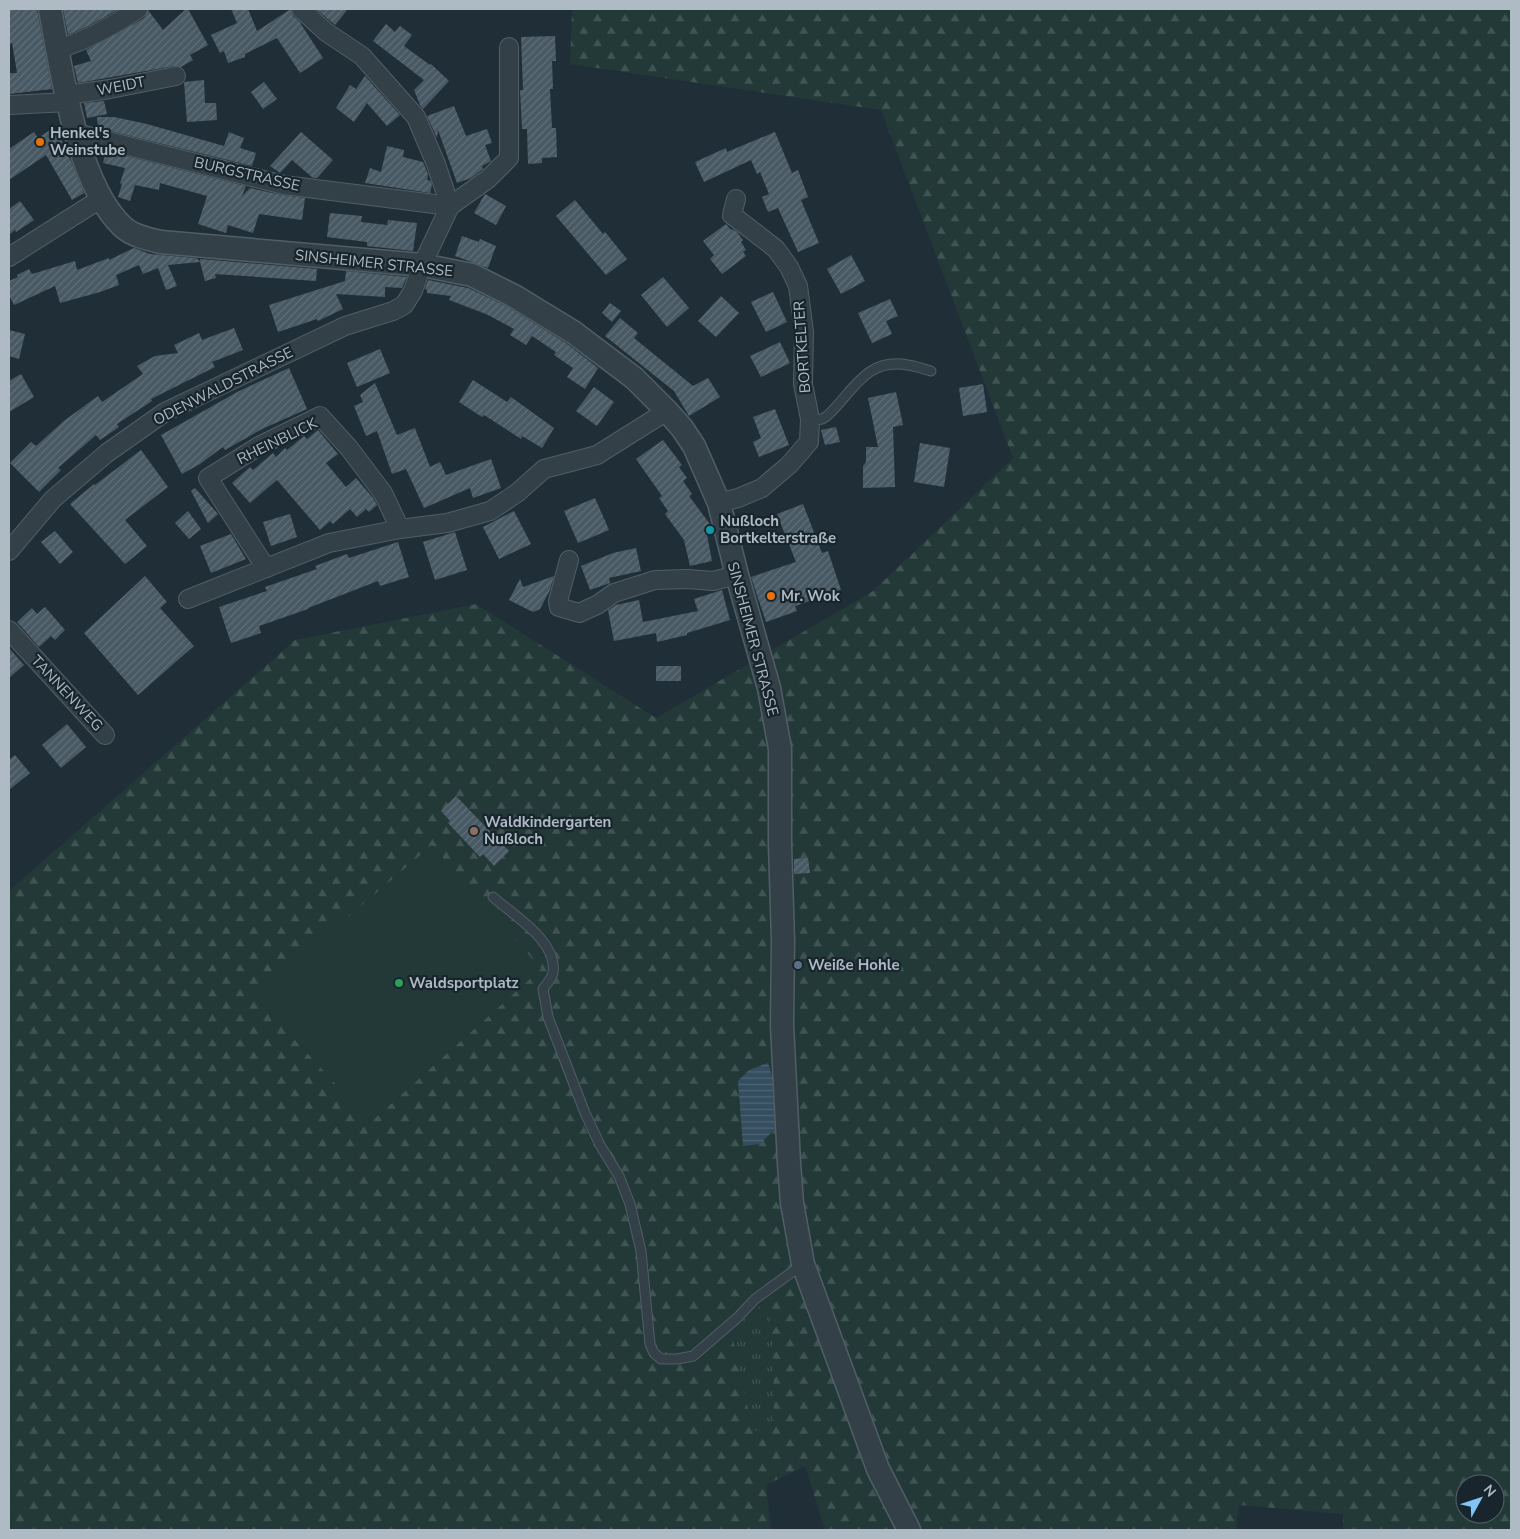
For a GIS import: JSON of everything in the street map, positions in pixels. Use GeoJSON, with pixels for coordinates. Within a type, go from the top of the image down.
{"type":"FeatureCollection","features":[{"type":"Feature","properties":{"kind":"street","name":"SINSHEIMER STRASSE"},"geometry":{"type":"LineString","coordinates":[[50,9],[76,133],[88,170],[102,198],[114,217],[124,228],[138,236],[161,242],[422,265],[472,275],[514,296],[573,332],[634,378],[667,410],[694,446],[719,503],[736,575],[769,688],[780,749],[783,941],[782,1025],[792,1202],[803,1264],[878,1469],[909,1530]]}},
{"type":"Feature","properties":{"kind":"street"},"geometry":{"type":"LineString","coordinates":[[58,50],[103,31],[138,9]]}},
{"type":"Feature","properties":{"kind":"street"},"geometry":{"type":"LineString","coordinates":[[301,9],[326,32],[362,56],[416,117],[436,164],[450,206],[488,179],[509,158],[509,47]]}},
{"type":"Feature","properties":{"kind":"street","name":"WEIDT"},"geometry":{"type":"LineString","coordinates":[[68,99],[176,76]]}},
{"type":"Feature","properties":{"kind":"street"},"geometry":{"type":"LineString","coordinates":[[9,105],[68,99]]}},
{"type":"Feature","properties":{"kind":"street","name":"BURGSTRASSE"},"geometry":{"type":"LineString","coordinates":[[76,133],[284,186],[450,206]]}},
{"type":"Feature","properties":{"kind":"street"},"geometry":{"type":"LineString","coordinates":[[9,257],[102,198]]}},
{"type":"Feature","properties":{"kind":"street","name":"BORTKELTER"},"geometry":{"type":"LineString","coordinates":[[719,503],[738,498],[762,488],[789,465],[809,442],[810,421],[803,384],[804,332],[798,286],[789,267],[776,249],[732,215],[736,199]]}},
{"type":"Feature","properties":{"kind":"street","name":"ODENWALDSTRASSE"},"geometry":{"type":"LineString","coordinates":[[9,551],[53,499],[107,453],[165,412],[345,326],[393,311],[404,305],[413,292],[422,265],[450,206]]}},
{"type":"Feature","properties":{"kind":"street"},"geometry":{"type":"LineString","coordinates":[[188,599],[329,543],[400,529],[447,523],[490,511],[544,470],[597,455],[667,410]]}},
{"type":"Feature","properties":{"kind":"street","name":"RHEINBLICK"},"geometry":{"type":"LineString","coordinates":[[266,568],[208,478],[259,446],[320,416],[349,448],[383,493],[400,529]]}},
{"type":"Feature","properties":{"kind":"street"},"geometry":{"type":"LineString","coordinates":[[569,560],[558,601],[559,607],[579,613],[597,605],[614,593],[655,580],[688,579],[713,581],[736,575]]}},
{"type":"Feature","properties":{"kind":"street","name":"TANNENWEG"},"geometry":{"type":"LineString","coordinates":[[9,630],[105,735]]}},
{"type":"Feature","properties":{"kind":"lane"},"geometry":{"type":"LineString","coordinates":[[810,421],[827,416],[869,371],[883,365],[907,364],[930,371]]}},
{"type":"Feature","properties":{"kind":"lane"},"geometry":{"type":"LineString","coordinates":[[492,898],[542,939],[552,957],[553,974],[543,990],[548,1017],[585,1112],[600,1145],[619,1176],[630,1204],[641,1251],[650,1344],[654,1353],[661,1359],[678,1359],[693,1356],[737,1318],[755,1299],[803,1264]]}},
{"type":"Feature","properties":{"kind":"green space"},"geometry":{"type":"Polygon","coordinates":[[[572,9],[1511,9],[1511,1530],[1343,1530],[1343,1514],[1239,1505],[1236,1530],[825,1530],[805,1466],[766,1485],[771,1530],[9,1530],[9,891],[295,640],[476,604],[656,718],[873,591],[1013,458],[881,110],[570,64],[572,9]]]}},
{"type":"Feature","properties":{"kind":"green space","name":"Waldsportplatz"},"geometry":{"type":"Polygon","coordinates":[[[432,845],[541,969],[371,1122],[255,997],[432,845]]]}},
{"type":"Feature","properties":{"kind":"green space"},"geometry":{"type":"Polygon","coordinates":[[[769,1299],[773,1346],[774,1429],[753,1431],[731,1330],[769,1299]]]}},
{"type":"Feature","properties":{"kind":"water"},"geometry":{"type":"Polygon","coordinates":[[[768,1063],[778,1094],[775,1129],[760,1144],[743,1146],[738,1081],[749,1070],[768,1063]]]}},
{"type":"Feature","properties":{"kind":"building"},"geometry":{"type":"Polygon","coordinates":[[[9,9],[37,9],[52,89],[9,94],[9,73],[17,73],[12,43],[9,45],[9,9]]]}},
{"type":"Feature","properties":{"kind":"building"},"geometry":{"type":"Polygon","coordinates":[[[63,9],[119,9],[68,35],[63,9]]]}},
{"type":"Feature","properties":{"kind":"building"},"geometry":{"type":"Polygon","coordinates":[[[188,9],[208,45],[190,55],[193,60],[181,67],[174,66],[78,83],[74,66],[91,61],[86,50],[144,18],[148,10],[163,30],[188,9]]]}},
{"type":"Feature","properties":{"kind":"building"},"geometry":{"type":"Polygon","coordinates":[[[231,9],[248,9],[257,31],[291,9],[293,16],[299,21],[323,58],[300,73],[277,38],[245,54],[245,57],[228,63],[224,51],[220,53],[211,35],[237,23],[231,9]]]}},
{"type":"Feature","properties":{"kind":"building"},"geometry":{"type":"Polygon","coordinates":[[[316,9],[348,9],[335,25],[316,9]]]}},
{"type":"Feature","properties":{"kind":"building"},"geometry":{"type":"Polygon","coordinates":[[[386,24],[395,32],[400,26],[412,35],[404,46],[431,64],[449,81],[423,109],[414,90],[424,80],[373,41],[386,24]]]}},
{"type":"Feature","properties":{"kind":"building"},"geometry":{"type":"Polygon","coordinates":[[[555,36],[556,61],[552,61],[553,89],[550,89],[552,128],[556,128],[557,157],[542,158],[542,163],[528,164],[527,129],[522,129],[520,90],[523,90],[521,37],[555,36]]]}},
{"type":"Feature","properties":{"kind":"building"},"geometry":{"type":"Polygon","coordinates":[[[365,76],[400,115],[387,126],[367,103],[354,122],[336,108],[350,85],[356,89],[365,76]]]}},
{"type":"Feature","properties":{"kind":"building"},"geometry":{"type":"Polygon","coordinates":[[[204,80],[205,103],[216,103],[217,120],[187,122],[184,82],[204,80]]]}},
{"type":"Feature","properties":{"kind":"building"},"geometry":{"type":"Polygon","coordinates":[[[264,82],[277,99],[263,109],[251,92],[264,82]]]}},
{"type":"Feature","properties":{"kind":"building"},"geometry":{"type":"Polygon","coordinates":[[[104,101],[107,114],[87,118],[84,103],[104,101]]]}},
{"type":"Feature","properties":{"kind":"building"},"geometry":{"type":"Polygon","coordinates":[[[454,106],[466,136],[487,129],[492,143],[485,145],[491,161],[482,166],[483,169],[471,178],[457,183],[438,130],[437,138],[427,116],[454,106]]]}},
{"type":"Feature","properties":{"kind":"building"},"geometry":{"type":"Polygon","coordinates":[[[97,117],[114,117],[147,124],[224,146],[229,132],[244,138],[240,148],[256,153],[252,166],[98,128],[97,117]]]}},
{"type":"Feature","properties":{"kind":"building"},"geometry":{"type":"Polygon","coordinates":[[[53,128],[63,143],[61,144],[71,161],[84,193],[72,200],[46,155],[9,180],[9,149],[34,132],[38,138],[53,128]]]}},
{"type":"Feature","properties":{"kind":"building"},"geometry":{"type":"Polygon","coordinates":[[[301,132],[333,160],[317,178],[313,178],[292,160],[280,173],[270,166],[301,132]]]}},
{"type":"Feature","properties":{"kind":"building"},"geometry":{"type":"Polygon","coordinates":[[[775,132],[792,173],[798,170],[808,197],[801,200],[819,243],[798,252],[778,208],[768,212],[762,197],[769,194],[760,172],[757,174],[751,160],[704,182],[695,162],[726,148],[727,152],[775,132]]]}},
{"type":"Feature","properties":{"kind":"building"},"geometry":{"type":"Polygon","coordinates":[[[387,146],[404,150],[403,157],[423,162],[428,174],[427,180],[431,181],[432,185],[430,193],[365,183],[370,168],[381,172],[387,146]]]}},
{"type":"Feature","properties":{"kind":"building"},"geometry":{"type":"Polygon","coordinates":[[[106,151],[246,186],[242,196],[250,188],[305,198],[302,220],[259,214],[253,233],[228,225],[226,233],[198,224],[207,196],[160,183],[159,190],[135,185],[130,201],[118,197],[125,168],[103,163],[106,151]]]}},
{"type":"Feature","properties":{"kind":"building"},"geometry":{"type":"Polygon","coordinates":[[[485,194],[506,206],[496,225],[474,213],[485,194]]]}},
{"type":"Feature","properties":{"kind":"building"},"geometry":{"type":"Polygon","coordinates":[[[575,200],[627,259],[606,275],[556,216],[575,200]]]}},
{"type":"Feature","properties":{"kind":"building"},"geometry":{"type":"Polygon","coordinates":[[[20,201],[34,220],[9,235],[9,209],[20,201]]]}},
{"type":"Feature","properties":{"kind":"building"},"geometry":{"type":"Polygon","coordinates":[[[330,213],[362,216],[361,222],[387,225],[388,220],[417,223],[413,251],[367,246],[367,242],[327,237],[330,213]]]}},
{"type":"Feature","properties":{"kind":"building"},"geometry":{"type":"Polygon","coordinates":[[[726,224],[731,230],[737,232],[743,240],[741,242],[746,250],[743,252],[746,256],[722,274],[710,259],[714,255],[703,241],[726,224]]]}},
{"type":"Feature","properties":{"kind":"building"},"geometry":{"type":"Polygon","coordinates":[[[462,236],[479,242],[480,239],[496,246],[488,268],[455,256],[462,236]]]}},
{"type":"Feature","properties":{"kind":"building"},"geometry":{"type":"Polygon","coordinates":[[[134,248],[150,254],[196,258],[200,261],[200,259],[317,269],[316,281],[215,274],[216,278],[205,281],[200,262],[168,265],[177,286],[166,290],[158,268],[143,274],[139,265],[116,275],[119,285],[60,303],[55,286],[14,305],[9,295],[9,281],[29,269],[32,274],[75,261],[77,270],[109,258],[109,260],[134,248]]]}},
{"type":"Feature","properties":{"kind":"building"},"geometry":{"type":"Polygon","coordinates":[[[851,255],[865,281],[841,294],[827,269],[851,255]]]}},
{"type":"Feature","properties":{"kind":"building"},"geometry":{"type":"Polygon","coordinates":[[[346,271],[407,277],[402,288],[385,287],[385,297],[336,294],[343,309],[318,321],[317,319],[278,332],[269,305],[345,281],[346,271]]]}},
{"type":"Feature","properties":{"kind":"building"},"geometry":{"type":"Polygon","coordinates":[[[663,277],[689,308],[667,327],[641,295],[663,277]]]}},
{"type":"Feature","properties":{"kind":"building"},"geometry":{"type":"Polygon","coordinates":[[[428,280],[468,288],[508,307],[566,343],[598,368],[585,389],[567,377],[573,368],[554,355],[556,352],[532,336],[526,345],[510,335],[514,329],[486,314],[449,300],[451,296],[427,293],[425,289],[428,280]]]}},
{"type":"Feature","properties":{"kind":"building"},"geometry":{"type":"Polygon","coordinates":[[[773,292],[787,322],[766,332],[751,302],[773,292]]]}},
{"type":"Feature","properties":{"kind":"building"},"geometry":{"type":"Polygon","coordinates":[[[721,296],[739,313],[716,337],[698,321],[721,296]]]}},
{"type":"Feature","properties":{"kind":"building"},"geometry":{"type":"Polygon","coordinates":[[[890,299],[898,316],[886,321],[892,334],[872,343],[858,313],[890,299]]]}},
{"type":"Feature","properties":{"kind":"building"},"geometry":{"type":"Polygon","coordinates":[[[610,303],[621,311],[612,322],[602,313],[610,303]]]}},
{"type":"Feature","properties":{"kind":"building"},"geometry":{"type":"Polygon","coordinates":[[[620,318],[638,333],[634,338],[693,386],[708,378],[720,397],[689,416],[674,391],[605,336],[620,318]]]}},
{"type":"Feature","properties":{"kind":"building"},"geometry":{"type":"Polygon","coordinates":[[[234,328],[243,350],[212,362],[215,367],[151,399],[152,401],[117,424],[119,427],[100,440],[96,435],[58,468],[61,470],[39,492],[10,463],[31,442],[36,446],[65,420],[98,396],[102,402],[143,374],[137,366],[155,356],[178,353],[174,345],[199,333],[202,340],[234,328]]]}},
{"type":"Feature","properties":{"kind":"building"},"geometry":{"type":"Polygon","coordinates":[[[9,330],[25,334],[19,359],[9,356],[9,330]]]}},
{"type":"Feature","properties":{"kind":"building"},"geometry":{"type":"Polygon","coordinates":[[[780,342],[790,363],[761,377],[750,356],[780,342]]]}},
{"type":"Feature","properties":{"kind":"building"},"geometry":{"type":"Polygon","coordinates":[[[380,349],[390,373],[357,387],[347,363],[380,349]]]}},
{"type":"Feature","properties":{"kind":"building"},"geometry":{"type":"Polygon","coordinates":[[[289,368],[307,409],[262,429],[225,450],[223,447],[200,464],[182,474],[161,435],[239,391],[289,368]]]}},
{"type":"Feature","properties":{"kind":"building"},"geometry":{"type":"Polygon","coordinates":[[[21,374],[34,397],[9,412],[9,381],[21,374]]]}},
{"type":"Feature","properties":{"kind":"building"},"geometry":{"type":"Polygon","coordinates":[[[473,380],[507,402],[511,397],[554,428],[542,448],[522,436],[521,439],[484,415],[482,417],[459,402],[473,380]]]}},
{"type":"Feature","properties":{"kind":"building"},"geometry":{"type":"Polygon","coordinates":[[[375,383],[397,435],[415,428],[430,467],[440,462],[446,475],[491,459],[501,488],[473,498],[470,488],[424,508],[406,469],[392,474],[377,431],[366,436],[354,406],[363,402],[360,395],[375,383]]]}},
{"type":"Feature","properties":{"kind":"building"},"geometry":{"type":"Polygon","coordinates":[[[983,384],[987,412],[963,416],[959,388],[983,384]]]}},
{"type":"Feature","properties":{"kind":"building"},"geometry":{"type":"Polygon","coordinates":[[[594,387],[614,402],[597,426],[576,411],[594,387]]]}},
{"type":"Feature","properties":{"kind":"building"},"geometry":{"type":"Polygon","coordinates":[[[896,392],[903,425],[893,427],[895,487],[863,488],[863,466],[866,462],[866,447],[878,447],[868,398],[896,392]]]}},
{"type":"Feature","properties":{"kind":"building"},"geometry":{"type":"Polygon","coordinates":[[[775,409],[789,445],[759,457],[753,442],[761,438],[753,417],[775,409]]]}},
{"type":"Feature","properties":{"kind":"building"},"geometry":{"type":"Polygon","coordinates":[[[836,427],[840,442],[825,445],[821,430],[836,427]]]}},
{"type":"Feature","properties":{"kind":"building"},"geometry":{"type":"Polygon","coordinates":[[[318,430],[338,454],[326,463],[346,487],[356,478],[374,499],[377,505],[369,512],[366,509],[357,517],[350,509],[333,524],[330,521],[320,530],[277,480],[250,503],[232,483],[250,467],[253,470],[273,453],[276,457],[285,448],[287,450],[304,436],[307,439],[318,430]]]}},
{"type":"Feature","properties":{"kind":"building"},"geometry":{"type":"Polygon","coordinates":[[[663,440],[682,465],[679,467],[687,478],[683,481],[692,494],[689,496],[712,527],[713,533],[707,535],[712,561],[690,566],[684,540],[665,514],[668,511],[659,498],[662,496],[636,459],[663,440]]]}},
{"type":"Feature","properties":{"kind":"building"},"geometry":{"type":"Polygon","coordinates":[[[920,443],[950,448],[944,487],[914,482],[920,443]]]}},
{"type":"Feature","properties":{"kind":"building"},"geometry":{"type":"Polygon","coordinates":[[[141,450],[168,487],[125,520],[147,546],[125,564],[70,504],[141,450]]]}},
{"type":"Feature","properties":{"kind":"building"},"geometry":{"type":"Polygon","coordinates":[[[195,488],[218,514],[208,523],[191,491],[195,488]]]}},
{"type":"Feature","properties":{"kind":"building"},"geometry":{"type":"Polygon","coordinates":[[[595,498],[609,530],[578,543],[564,511],[595,498]]]}},
{"type":"Feature","properties":{"kind":"building"},"geometry":{"type":"Polygon","coordinates":[[[803,504],[822,553],[828,551],[841,590],[795,606],[797,611],[766,622],[751,577],[796,562],[777,514],[803,504]]]}},
{"type":"Feature","properties":{"kind":"building"},"geometry":{"type":"Polygon","coordinates":[[[188,511],[201,529],[189,539],[175,523],[188,511]]]}},
{"type":"Feature","properties":{"kind":"building"},"geometry":{"type":"Polygon","coordinates":[[[514,511],[531,544],[499,559],[483,527],[514,511]]]}},
{"type":"Feature","properties":{"kind":"building"},"geometry":{"type":"Polygon","coordinates":[[[290,514],[297,537],[271,546],[263,522],[290,514]]]}},
{"type":"Feature","properties":{"kind":"building"},"geometry":{"type":"Polygon","coordinates":[[[55,531],[73,552],[60,564],[41,542],[55,531]]]}},
{"type":"Feature","properties":{"kind":"building"},"geometry":{"type":"Polygon","coordinates":[[[455,532],[467,570],[435,580],[423,542],[455,532]]]}},
{"type":"Feature","properties":{"kind":"building"},"geometry":{"type":"Polygon","coordinates":[[[231,534],[246,559],[211,573],[200,546],[231,534]]]}},
{"type":"Feature","properties":{"kind":"building"},"geometry":{"type":"Polygon","coordinates":[[[398,542],[409,577],[380,586],[378,581],[259,626],[261,633],[231,643],[219,607],[267,591],[265,587],[317,569],[315,566],[347,554],[349,558],[398,542]]]}},
{"type":"Feature","properties":{"kind":"building"},"geometry":{"type":"Polygon","coordinates":[[[636,548],[641,571],[609,578],[610,583],[590,590],[581,566],[613,553],[636,548]]]}},
{"type":"Feature","properties":{"kind":"building"},"geometry":{"type":"Polygon","coordinates":[[[145,576],[167,602],[160,608],[194,646],[138,695],[84,633],[145,576]]]}},
{"type":"Feature","properties":{"kind":"building"},"geometry":{"type":"Polygon","coordinates":[[[554,576],[550,590],[540,609],[533,612],[509,600],[520,579],[523,587],[554,576]]]}},
{"type":"Feature","properties":{"kind":"building"},"geometry":{"type":"Polygon","coordinates":[[[722,590],[730,620],[687,633],[687,635],[657,642],[656,633],[614,641],[608,610],[616,605],[639,600],[643,622],[698,611],[694,599],[722,590]]]}},
{"type":"Feature","properties":{"kind":"building"},"geometry":{"type":"Polygon","coordinates":[[[45,607],[65,630],[55,640],[51,636],[39,647],[17,622],[32,608],[37,614],[45,607]]]}},
{"type":"Feature","properties":{"kind":"building"},"geometry":{"type":"Polygon","coordinates":[[[9,648],[24,665],[9,678],[9,648]]]}},
{"type":"Feature","properties":{"kind":"building"},"geometry":{"type":"Polygon","coordinates":[[[656,666],[681,666],[681,681],[656,681],[656,666]]]}},
{"type":"Feature","properties":{"kind":"building"},"geometry":{"type":"Polygon","coordinates":[[[67,724],[86,747],[61,768],[42,745],[67,724]]]}},
{"type":"Feature","properties":{"kind":"building"},"geometry":{"type":"Polygon","coordinates":[[[15,755],[30,773],[9,790],[9,760],[15,755]]]}},
{"type":"Feature","properties":{"kind":"building"},"geometry":{"type":"Polygon","coordinates":[[[456,796],[509,851],[494,866],[483,854],[480,857],[448,823],[450,821],[441,811],[456,796]]]}},
{"type":"Feature","properties":{"kind":"building"},"geometry":{"type":"Polygon","coordinates":[[[808,858],[810,873],[794,874],[794,859],[808,858]]]}},
{"type":"Feature","properties":{"kind":"place","name":"Henkel's Weinstube"},"geometry":{"type":"Point","coordinates":[40,142]}},
{"type":"Feature","properties":{"kind":"place","name":"Nußloch Bortkelterstraße"},"geometry":{"type":"Point","coordinates":[710,530]}},
{"type":"Feature","properties":{"kind":"place","name":"Mr. Wok"},"geometry":{"type":"Point","coordinates":[771,596]}},
{"type":"Feature","properties":{"kind":"place","name":"Waldkindergarten Nußloch"},"geometry":{"type":"Point","coordinates":[474,831]}},
{"type":"Feature","properties":{"kind":"place","name":"Weiße Hohle"},"geometry":{"type":"Point","coordinates":[798,965]}},
{"type":"Feature","properties":{"kind":"place","name":"Waldsportplatz"},"geometry":{"type":"Point","coordinates":[399,983]}}]}
